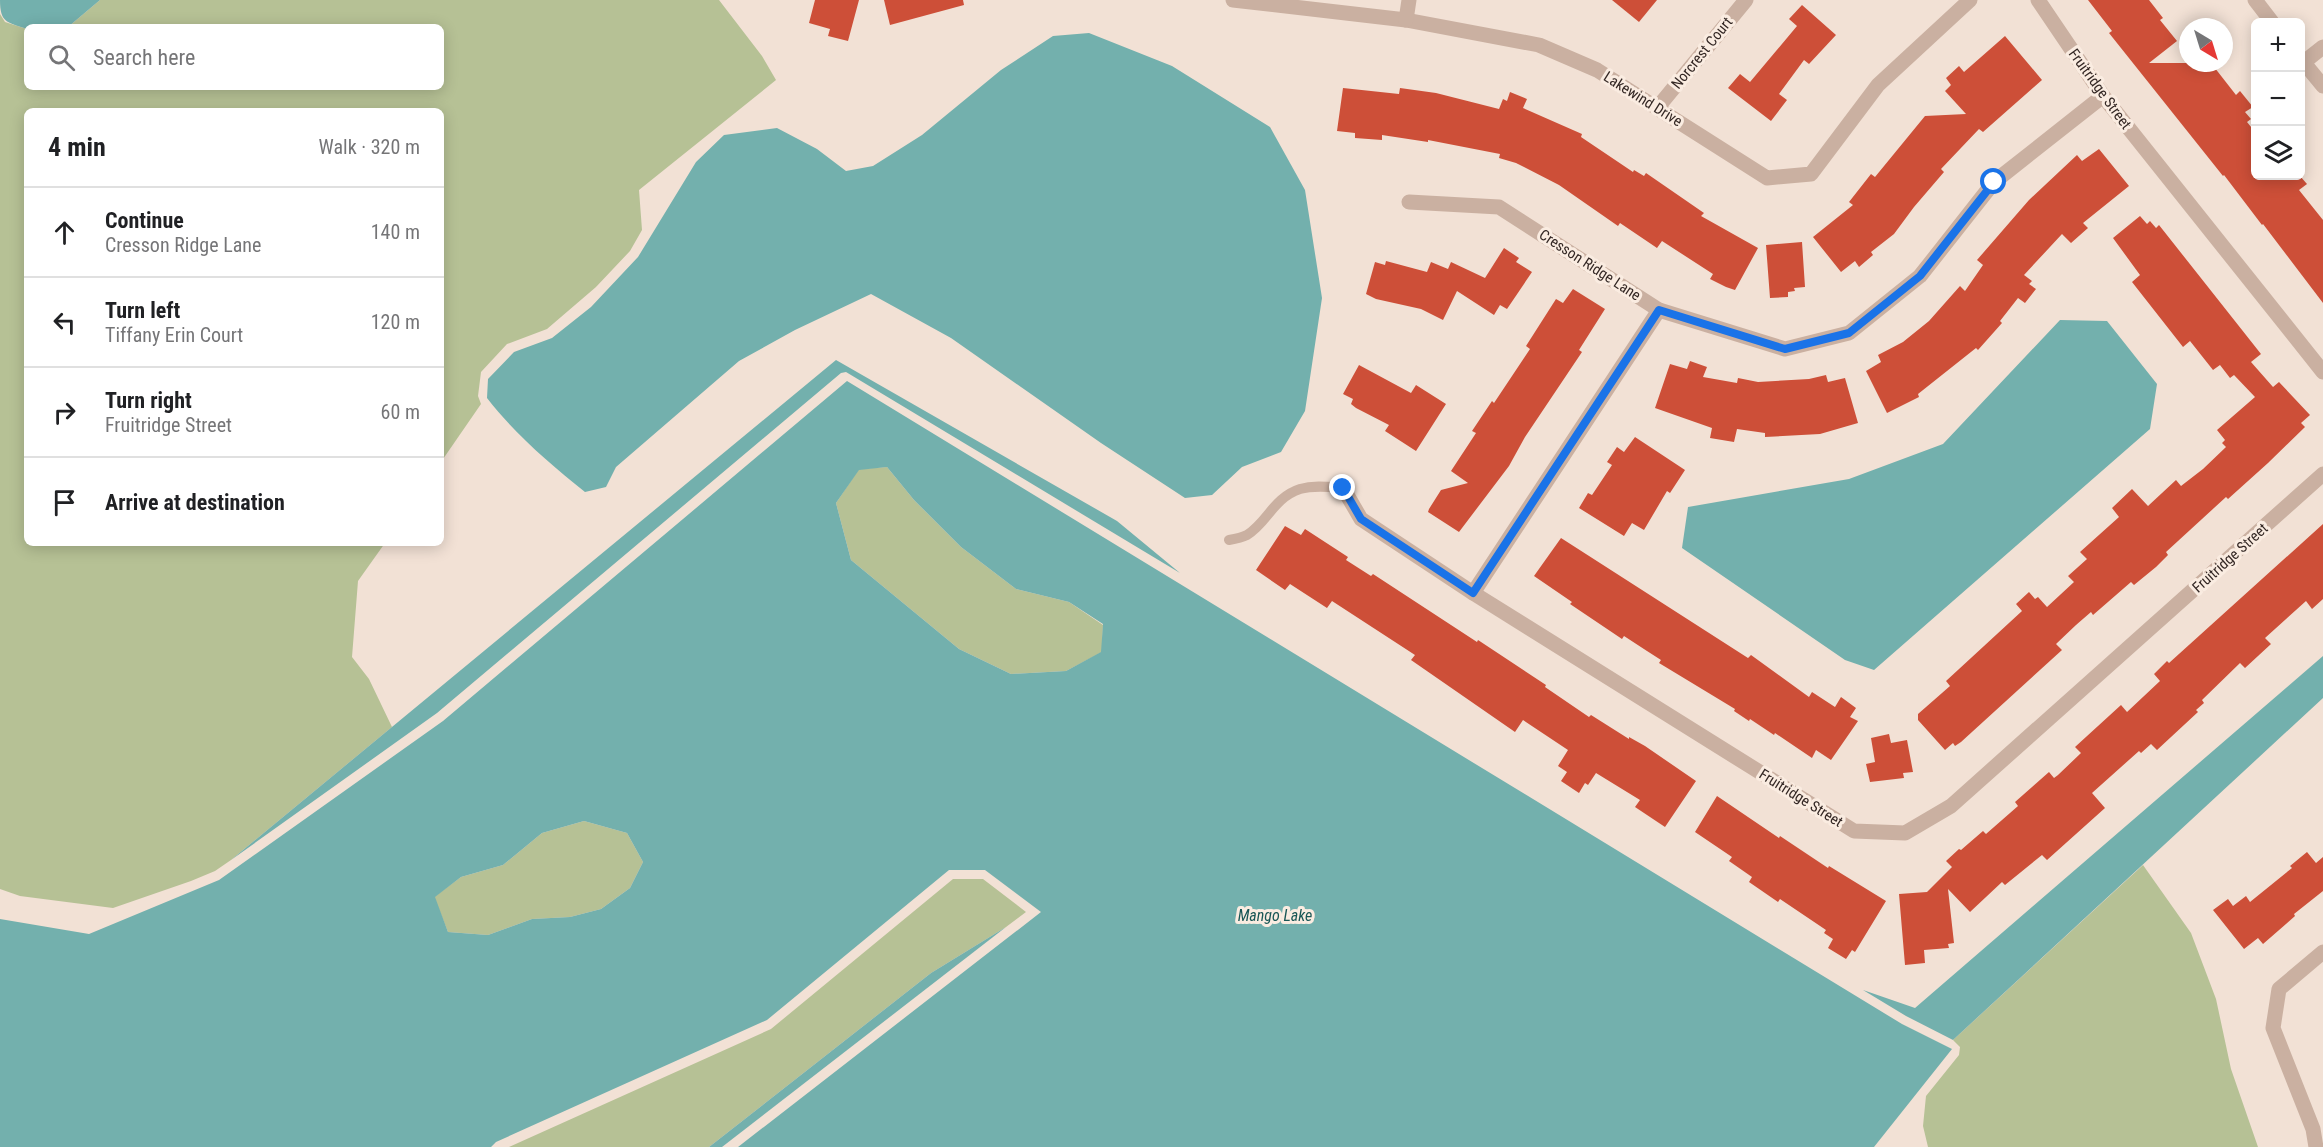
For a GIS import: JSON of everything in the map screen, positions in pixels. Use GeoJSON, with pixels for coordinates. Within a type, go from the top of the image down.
{"type":"FeatureCollection","features":[{"type":"Feature","properties":{"kind":"street","name":"Lakewind Drive"},"geometry":{"type":"LineString","coordinates":[[1233,0],[1406,20],[1539,45],[1598,70],[1767,178],[1811,174],[1878,85],[1970,0]]}},
{"type":"Feature","properties":{"kind":"street"},"geometry":{"type":"LineString","coordinates":[[1406,20],[1409,0]]}},
{"type":"Feature","properties":{"kind":"street","name":"Norcrest Court"},"geometry":{"type":"LineString","coordinates":[[1658,107],[1746,0]]}},
{"type":"Feature","properties":{"kind":"street","name":"Fruitridge Street"},"geometry":{"type":"LineString","coordinates":[[2038,0],[2103,96],[2323,372]]}},
{"type":"Feature","properties":{"kind":"street"},"geometry":{"type":"LineString","coordinates":[[2255,0],[2269,18]]}},
{"type":"Feature","properties":{"kind":"street"},"geometry":{"type":"LineString","coordinates":[[2305,58],[2323,48]]}},
{"type":"Feature","properties":{"kind":"street"},"geometry":{"type":"LineString","coordinates":[[2305,64],[2323,86]]}},
{"type":"Feature","properties":{"kind":"street","name":"Cresson Ridge Lane"},"geometry":{"type":"LineString","coordinates":[[1409,202],[1498,207],[1659,310],[1785,349],[1849,333],[1920,276],[1994,182],[2103,96]]}},
{"type":"Feature","properties":{"kind":"street"},"geometry":{"type":"LineString","coordinates":[[1473,593],[1659,310]]}},
{"type":"Feature","properties":{"kind":"street","name":"Fruitridge Street"},"geometry":{"type":"LineString","coordinates":[[1343,488],[1361,519],[1473,593],[1854,831],[1905,833],[1951,806],[2323,474]]}},
{"type":"Feature","properties":{"kind":"street"},"geometry":{"type":"LineString","coordinates":[[2316,1147],[2313,1129],[2273,1028],[2278,989],[2323,952]]}},
{"type":"Feature","properties":{"kind":"lane"},"geometry":{"type":"LineString","coordinates":[[1229,540],[1253,531],[1275,504],[1288,495],[1313,487],[1343,488]]}},
{"type":"Feature","properties":{"kind":"green space"},"geometry":{"type":"Polygon","coordinates":[[[100,0],[719,0],[762,56],[776,80],[639,190],[642,230],[630,251],[596,287],[547,329],[507,344],[481,372],[478,396],[481,404],[444,458],[444,108],[24,108],[24,546],[383,546],[358,581],[352,657],[369,679],[392,727],[215,871],[113,908],[20,896],[0,889],[0,14],[5,22],[24,28],[24,90],[444,90],[444,24],[72,24],[100,0]]]}},
{"type":"Feature","properties":{"kind":"green space"},"geometry":{"type":"Polygon","coordinates":[[[887,467],[914,500],[961,547],[1016,589],[1069,602],[1103,625],[1102,652],[1066,671],[1011,674],[959,649],[851,560],[836,503],[859,469],[887,467]]]}},
{"type":"Feature","properties":{"kind":"green space"},"geometry":{"type":"Polygon","coordinates":[[[584,821],[627,833],[643,862],[630,888],[601,909],[570,917],[532,919],[488,935],[448,932],[434,897],[461,877],[503,865],[542,833],[584,821]]]}},
{"type":"Feature","properties":{"kind":"green space"},"geometry":{"type":"Polygon","coordinates":[[[2143,865],[2191,933],[2216,999],[2231,1069],[2258,1147],[1928,1147],[1923,1126],[1926,1096],[1959,1055],[1960,1047],[1953,1040],[2143,865]]]}},
{"type":"Feature","properties":{"kind":"green space"},"geometry":{"type":"Polygon","coordinates":[[[953,879],[983,879],[1026,912],[1006,927],[931,973],[709,1147],[509,1147],[771,1029],[953,879]]]}},
{"type":"Feature","properties":{"kind":"water"},"geometry":{"type":"Polygon","coordinates":[[[0,0],[100,0],[72,24],[24,24],[24,28],[6,20],[0,8],[0,0]]]}},
{"type":"Feature","properties":{"kind":"water"},"geometry":{"type":"Polygon","coordinates":[[[1089,33],[1172,66],[1270,127],[1305,190],[1322,298],[1305,411],[1281,452],[1242,467],[1212,495],[1185,498],[1101,443],[951,338],[871,294],[795,330],[739,361],[616,467],[606,487],[585,492],[533,448],[487,398],[488,379],[514,352],[552,338],[591,307],[638,257],[696,162],[724,135],[777,128],[817,149],[846,171],[873,166],[922,135],[1001,70],[1053,36],[1089,33]]]}},
{"type":"Feature","properties":{"kind":"water"},"geometry":{"type":"Polygon","coordinates":[[[2060,320],[2107,321],[2157,384],[2150,429],[1874,670],[1845,660],[1682,548],[1688,507],[1849,479],[1943,444],[2060,320]]]}},
{"type":"Feature","properties":{"kind":"water"},"geometry":{"type":"Polygon","coordinates":[[[836,360],[1117,521],[1180,573],[846,372],[841,373],[437,713],[231,860],[836,360]]]}},
{"type":"Feature","properties":{"kind":"water","name":"Mango Lake"},"geometry":{"type":"Polygon","coordinates":[[[847,381],[1902,1024],[1952,1049],[1874,1147],[738,1147],[1041,912],[985,870],[949,870],[767,1020],[496,1142],[491,1147],[0,1147],[0,919],[89,934],[219,880],[443,721],[847,381]],[[887,467],[859,470],[836,503],[851,560],[959,649],[1011,674],[1066,671],[1101,652],[1103,624],[1069,602],[1016,589],[961,547],[914,500],[887,467]],[[584,821],[542,833],[503,865],[461,877],[435,897],[448,932],[488,935],[532,919],[570,917],[601,909],[630,888],[643,862],[627,833],[584,821]]]}},
{"type":"Feature","properties":{"kind":"water"},"geometry":{"type":"Polygon","coordinates":[[[2323,656],[2323,698],[1953,1040],[1906,1016],[1863,990],[1915,1008],[2323,656]]]}},
{"type":"Feature","properties":{"kind":"water"},"geometry":{"type":"Polygon","coordinates":[[[1006,927],[722,1147],[709,1147],[931,973],[1006,927]]]}},
{"type":"Feature","properties":{"kind":"building"},"geometry":{"type":"Polygon","coordinates":[[[815,0],[859,0],[848,41],[828,36],[830,29],[809,23],[815,0]]]}},
{"type":"Feature","properties":{"kind":"building"},"geometry":{"type":"Polygon","coordinates":[[[884,0],[963,0],[964,5],[890,25],[884,0]]]}},
{"type":"Feature","properties":{"kind":"building"},"geometry":{"type":"Polygon","coordinates":[[[1612,0],[1657,0],[1639,22],[1612,0]]]}},
{"type":"Feature","properties":{"kind":"building"},"geometry":{"type":"Polygon","coordinates":[[[2088,0],[2149,0],[2163,18],[2160,20],[2177,41],[2149,63],[2179,63],[2179,72],[2218,72],[2236,95],[2240,91],[2251,105],[2251,108],[2245,112],[2251,119],[2247,122],[2251,127],[2251,180],[2304,180],[2307,184],[2299,190],[2323,220],[2323,303],[2263,224],[2109,33],[2112,31],[2088,0]]]}},
{"type":"Feature","properties":{"kind":"building"},"geometry":{"type":"Polygon","coordinates":[[[1802,5],[1836,35],[1809,64],[1804,60],[1779,94],[1787,100],[1771,121],[1728,88],[1740,74],[1750,82],[1797,26],[1789,19],[1802,5]]]}},
{"type":"Feature","properties":{"kind":"building"},"geometry":{"type":"Polygon","coordinates":[[[2005,36],[2042,80],[1983,132],[1979,129],[1941,169],[1944,172],[1894,234],[1871,252],[1873,255],[1859,267],[1855,261],[1841,272],[1813,237],[1853,205],[1849,202],[1871,174],[1875,177],[1925,116],[1966,114],[1945,91],[1951,85],[1946,78],[1959,66],[1964,72],[2005,36]]]}},
{"type":"Feature","properties":{"kind":"building"},"geometry":{"type":"Polygon","coordinates":[[[1343,88],[1399,94],[1400,88],[1436,93],[1499,109],[1503,99],[1507,101],[1510,92],[1527,99],[1523,108],[1582,134],[1581,137],[1633,172],[1634,170],[1644,176],[1646,173],[1704,213],[1701,216],[1758,248],[1735,290],[1726,287],[1710,279],[1713,274],[1662,241],[1657,248],[1620,223],[1618,226],[1559,185],[1516,163],[1499,158],[1500,154],[1428,140],[1428,142],[1382,135],[1382,140],[1355,138],[1355,133],[1337,131],[1343,88]]]}},
{"type":"Feature","properties":{"kind":"building"},"geometry":{"type":"Polygon","coordinates":[[[2099,149],[2129,186],[2083,223],[2088,228],[2071,243],[2062,234],[2024,275],[2032,281],[2029,284],[2036,289],[2025,303],[2018,298],[2000,321],[2002,323],[1978,350],[1976,348],[1918,394],[1919,397],[1887,413],[1866,371],[1881,362],[1878,355],[1903,342],[1929,321],[1960,286],[1965,291],[1983,265],[1977,260],[2029,200],[2077,155],[2082,161],[2099,149]]]}},
{"type":"Feature","properties":{"kind":"building"},"geometry":{"type":"Polygon","coordinates":[[[2140,216],[2147,224],[2150,221],[2156,228],[2159,225],[2261,354],[2251,362],[2273,387],[2279,382],[2310,415],[2301,423],[2305,427],[2228,499],[2226,497],[2166,552],[2168,555],[2156,567],[2134,585],[2131,582],[2093,615],[2091,612],[2076,625],[2056,644],[2062,650],[1961,742],[1955,746],[1953,743],[1945,750],[1918,720],[1918,714],[1950,686],[1946,681],[2022,611],[2016,604],[2029,592],[2035,599],[2038,597],[2047,607],[2074,582],[2068,576],[2087,559],[2080,552],[2119,517],[2112,508],[2132,489],[2148,506],[2176,480],[2181,486],[2203,469],[2226,447],[2222,443],[2225,440],[2217,430],[2255,397],[2234,375],[2230,378],[2220,365],[2213,370],[2190,341],[2183,347],[2132,282],[2140,275],[2113,238],[2140,216]]]}},
{"type":"Feature","properties":{"kind":"building"},"geometry":{"type":"Polygon","coordinates":[[[1802,242],[1805,287],[1794,288],[1795,291],[1788,292],[1788,297],[1770,298],[1766,245],[1802,242]]]}},
{"type":"Feature","properties":{"kind":"building"},"geometry":{"type":"Polygon","coordinates":[[[1504,248],[1519,258],[1516,262],[1532,272],[1507,309],[1500,305],[1494,315],[1457,291],[1443,320],[1421,309],[1376,299],[1366,294],[1375,262],[1385,265],[1386,261],[1427,272],[1431,262],[1448,269],[1451,262],[1485,278],[1504,248]]]}},
{"type":"Feature","properties":{"kind":"building"},"geometry":{"type":"Polygon","coordinates":[[[1573,289],[1605,309],[1579,350],[1582,352],[1525,437],[1509,466],[1459,532],[1428,512],[1429,509],[1441,490],[1468,483],[1451,471],[1476,433],[1472,431],[1530,349],[1526,346],[1556,299],[1563,303],[1573,289]]]}},
{"type":"Feature","properties":{"kind":"building"},"geometry":{"type":"Polygon","coordinates":[[[1690,361],[1707,367],[1703,377],[1737,383],[1738,378],[1758,382],[1809,379],[1826,375],[1828,382],[1845,378],[1858,423],[1820,434],[1765,437],[1765,433],[1737,429],[1734,442],[1710,438],[1712,428],[1655,408],[1670,364],[1687,369],[1690,361]]]}},
{"type":"Feature","properties":{"kind":"building"},"geometry":{"type":"Polygon","coordinates":[[[1359,365],[1411,393],[1416,385],[1446,404],[1416,451],[1385,431],[1389,425],[1356,408],[1351,404],[1353,399],[1343,394],[1359,365]]]}},
{"type":"Feature","properties":{"kind":"building"},"geometry":{"type":"Polygon","coordinates":[[[1635,437],[1685,470],[1670,493],[1667,491],[1644,530],[1632,523],[1624,536],[1579,508],[1588,493],[1592,495],[1612,465],[1607,462],[1617,447],[1624,452],[1635,437]]]}},
{"type":"Feature","properties":{"kind":"building"},"geometry":{"type":"Polygon","coordinates":[[[2323,524],[2323,599],[2312,609],[2306,601],[2265,638],[2271,644],[2245,668],[2240,663],[2202,700],[2204,703],[2196,710],[2198,712],[2157,750],[2151,744],[2141,753],[2139,751],[2092,793],[2105,808],[2047,860],[2042,855],[2005,885],[2002,882],[1970,912],[1948,889],[1954,943],[1948,944],[1949,948],[1924,950],[1925,963],[1905,965],[1899,894],[1927,892],[1952,867],[1946,861],[1983,831],[1986,834],[2018,806],[2015,802],[2049,772],[2054,778],[2058,775],[2081,753],[2075,747],[2121,705],[2127,712],[2160,681],[2154,674],[2167,661],[2169,663],[2323,524]]]}},
{"type":"Feature","properties":{"kind":"building"},"geometry":{"type":"Polygon","coordinates":[[[1285,526],[1301,535],[1305,529],[1348,557],[1346,560],[1371,576],[1373,574],[1477,642],[1478,640],[1589,717],[1591,715],[1629,739],[1629,737],[1645,746],[1696,781],[1665,827],[1635,807],[1640,800],[1596,773],[1588,785],[1585,783],[1579,793],[1561,781],[1567,772],[1558,766],[1568,750],[1523,720],[1515,732],[1411,660],[1415,655],[1332,601],[1327,608],[1290,584],[1285,590],[1256,570],[1285,526]]]}},
{"type":"Feature","properties":{"kind":"building"},"geometry":{"type":"Polygon","coordinates":[[[1561,538],[1748,658],[1751,655],[1809,697],[1812,692],[1835,707],[1841,697],[1856,708],[1850,717],[1858,721],[1831,760],[1816,750],[1812,758],[1775,733],[1774,735],[1750,719],[1749,721],[1734,711],[1735,709],[1659,663],[1661,660],[1624,636],[1622,639],[1570,604],[1572,602],[1534,576],[1561,538]]]}},
{"type":"Feature","properties":{"kind":"building"},"geometry":{"type":"Polygon","coordinates":[[[1889,734],[1891,743],[1907,740],[1913,772],[1903,773],[1904,778],[1870,782],[1866,764],[1875,762],[1871,738],[1889,734]]]}},
{"type":"Feature","properties":{"kind":"building"},"geometry":{"type":"Polygon","coordinates":[[[1717,796],[1779,838],[1780,836],[1828,868],[1829,866],[1886,901],[1855,952],[1852,950],[1846,959],[1828,948],[1833,939],[1824,933],[1826,930],[1780,899],[1778,902],[1749,882],[1752,877],[1729,861],[1732,857],[1695,832],[1717,796]]]}},
{"type":"Feature","properties":{"kind":"building"},"geometry":{"type":"Polygon","coordinates":[[[2307,852],[2316,863],[2323,857],[2323,891],[2294,914],[2295,916],[2263,944],[2258,938],[2244,949],[2213,910],[2228,899],[2233,906],[2246,896],[2250,902],[2292,868],[2290,866],[2307,852]]]}},
{"type":"Feature","properties":{"kind":"route"},"geometry":{"type":"LineString","coordinates":[[1343,488],[1361,519],[1473,593],[1659,310],[1785,349],[1849,333],[1920,276],[1994,182]]}}]}
